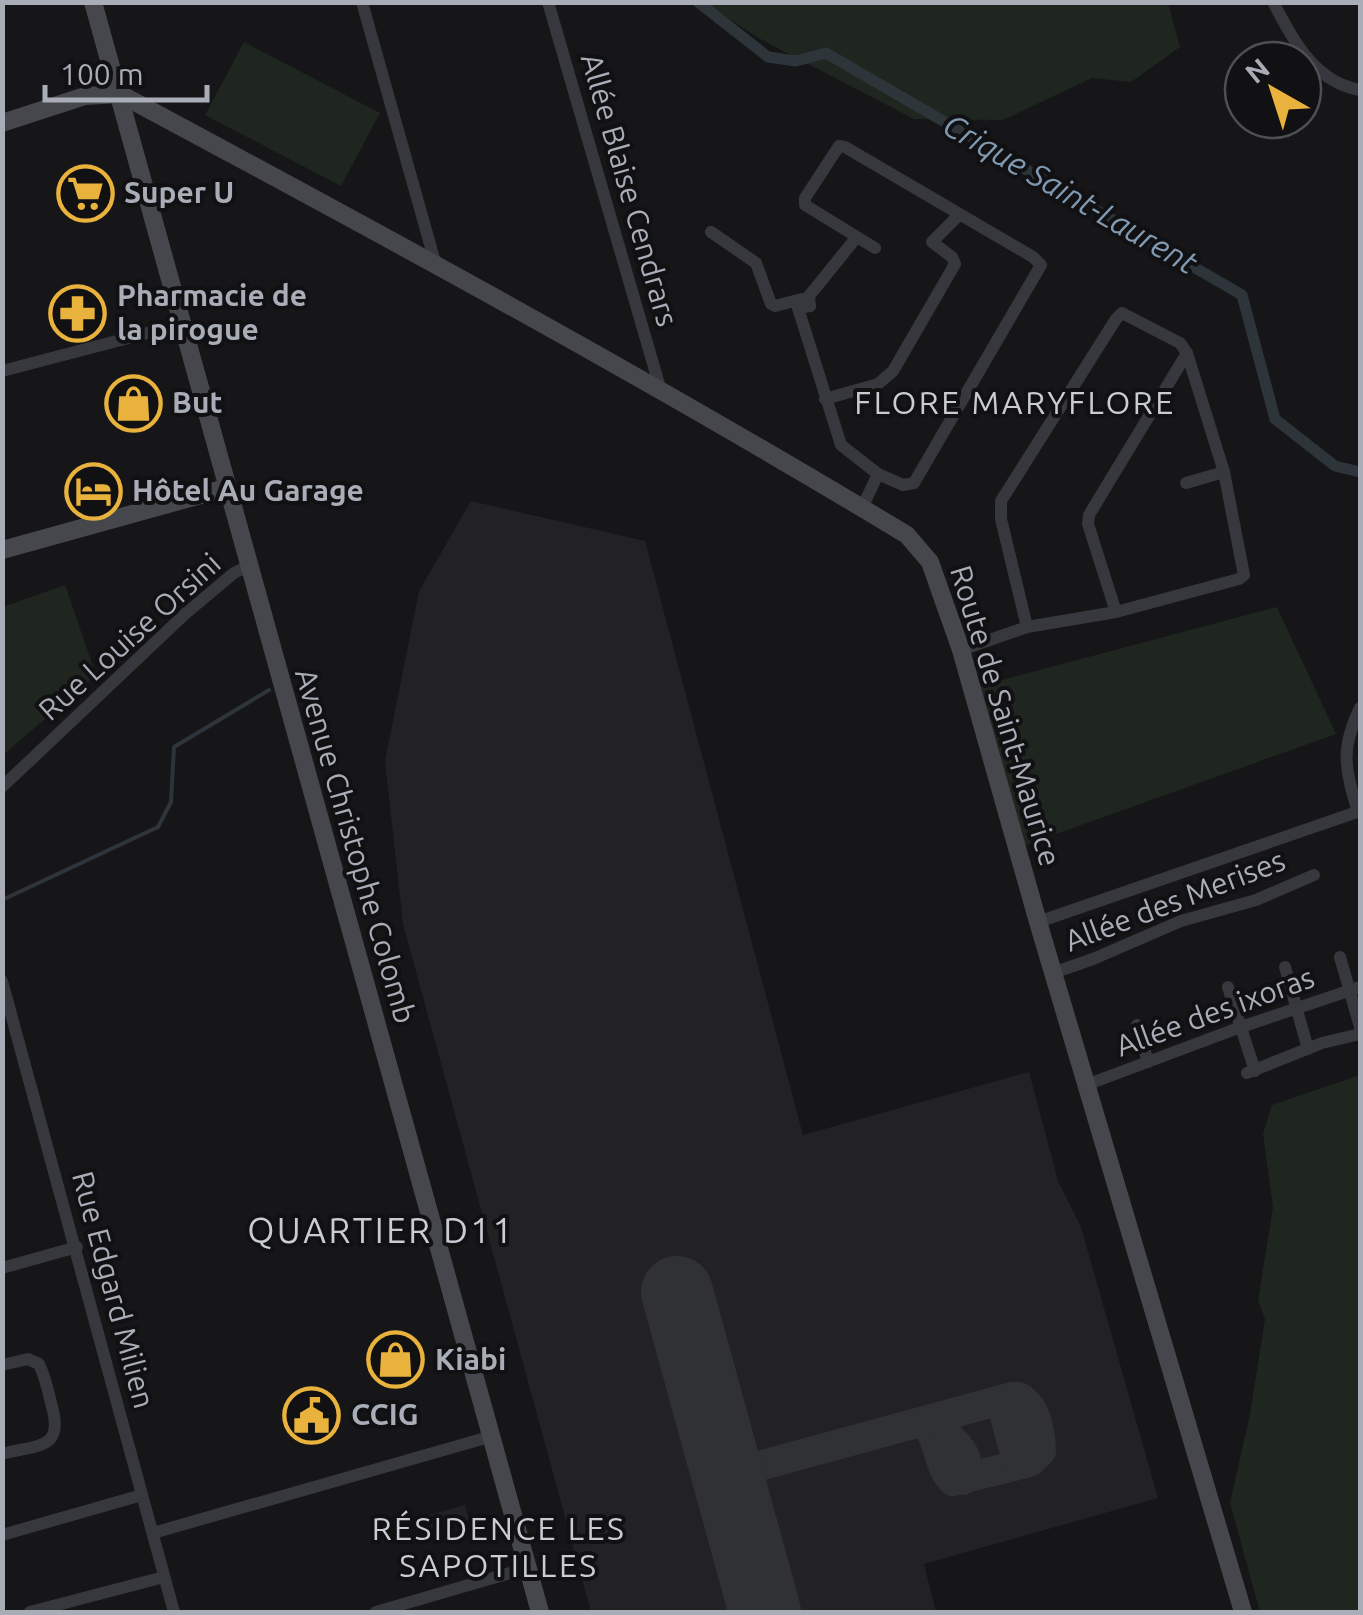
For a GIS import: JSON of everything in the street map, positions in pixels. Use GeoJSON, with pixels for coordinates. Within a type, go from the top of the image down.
{"type":"FeatureCollection","features":[{"type":"Feature","properties":{"kind":"street","name":"Avenue Christophe Colomb"},"geometry":{"type":"LineString","coordinates":[[93,2],[540,1612]]}},
{"type":"Feature","properties":{"kind":"street"},"geometry":{"type":"LineString","coordinates":[[362,2],[434,262]]}},
{"type":"Feature","properties":{"kind":"street","name":"Allée Blaise Cendrars"},"geometry":{"type":"LineString","coordinates":[[548,2],[661,391]]}},
{"type":"Feature","properties":{"kind":"street"},"geometry":{"type":"LineString","coordinates":[[1273,2],[1298,50],[1334,83],[1360,90]]}},
{"type":"Feature","properties":{"kind":"street"},"geometry":{"type":"LineString","coordinates":[[2,123],[86,96],[120,94]]}},
{"type":"Feature","properties":{"kind":"street","name":"Route de Saint-Maurice"},"geometry":{"type":"LineString","coordinates":[[120,94],[434,262],[661,391],[907,535],[930,562],[961,650],[1243,1612]]}},
{"type":"Feature","properties":{"kind":"street"},"geometry":{"type":"LineString","coordinates":[[810,306],[798,308],[842,445],[878,474],[906,486],[916,480],[1041,268],[1034,257],[839,146],[804,203],[875,248]]}},
{"type":"Feature","properties":{"kind":"street"},"geometry":{"type":"LineString","coordinates":[[826,399],[878,384],[892,371],[955,264],[932,242],[959,216]]}},
{"type":"Feature","properties":{"kind":"street"},"geometry":{"type":"LineString","coordinates":[[711,232],[754,260],[766,297],[773,305],[802,299],[810,306]]}},
{"type":"Feature","properties":{"kind":"street"},"geometry":{"type":"LineString","coordinates":[[810,306],[808,296],[856,238]]}},
{"type":"Feature","properties":{"kind":"street"},"geometry":{"type":"LineString","coordinates":[[961,650],[1026,627],[1116,612],[1244,575],[1224,472],[1187,352],[1180,343],[1127,315],[1119,315],[1001,501],[1001,518],[1026,627]]}},
{"type":"Feature","properties":{"kind":"street"},"geometry":{"type":"LineString","coordinates":[[2,370],[182,324]]}},
{"type":"Feature","properties":{"kind":"street"},"geometry":{"type":"LineString","coordinates":[[1116,612],[1088,524],[1089,515],[1187,352]]}},
{"type":"Feature","properties":{"kind":"street"},"geometry":{"type":"LineString","coordinates":[[1186,483],[1224,472]]}},
{"type":"Feature","properties":{"kind":"street"},"geometry":{"type":"LineString","coordinates":[[862,508],[878,474]]}},
{"type":"Feature","properties":{"kind":"street"},"geometry":{"type":"LineString","coordinates":[[2,550],[226,488]]}},
{"type":"Feature","properties":{"kind":"street","name":"Rue Louise Orsini"},"geometry":{"type":"LineString","coordinates":[[2,787],[186,614],[234,573],[248,566]]}},
{"type":"Feature","properties":{"kind":"street"},"geometry":{"type":"LineString","coordinates":[[1038,922],[1359,811],[1344,767],[1348,732],[1360,708]]}},
{"type":"Feature","properties":{"kind":"street","name":"Allée des Merises"},"geometry":{"type":"LineString","coordinates":[[1053,973],[1181,921],[1256,900],[1314,875]]}},
{"type":"Feature","properties":{"kind":"street"},"geometry":{"type":"LineString","coordinates":[[1228,987],[1251,1072],[1360,1031],[1355,989],[1340,956]]}},
{"type":"Feature","properties":{"kind":"street"},"geometry":{"type":"LineString","coordinates":[[1285,967],[1308,1049]]}},
{"type":"Feature","properties":{"kind":"street","name":"Rue Edgard Milien"},"geometry":{"type":"LineString","coordinates":[[2,980],[174,1612]]}},
{"type":"Feature","properties":{"kind":"street","name":"Allée des ixoras"},"geometry":{"type":"LineString","coordinates":[[1086,1085],[1355,989]]}},
{"type":"Feature","properties":{"kind":"street"},"geometry":{"type":"LineString","coordinates":[[1137,1024],[1148,1062]]}},
{"type":"Feature","properties":{"kind":"street"},"geometry":{"type":"LineString","coordinates":[[2,1268],[77,1246]]}},
{"type":"Feature","properties":{"kind":"street"},"geometry":{"type":"LineString","coordinates":[[2,1365],[28,1359],[38,1364],[58,1424],[46,1442],[2,1454]]}},
{"type":"Feature","properties":{"kind":"street"},"geometry":{"type":"LineString","coordinates":[[153,1533],[490,1437]]}},
{"type":"Feature","properties":{"kind":"street"},"geometry":{"type":"LineString","coordinates":[[2,1534],[142,1495]]}},
{"type":"Feature","properties":{"kind":"street"},"geometry":{"type":"LineString","coordinates":[[376,1612],[528,1568]]}},
{"type":"Feature","properties":{"kind":"street"},"geometry":{"type":"LineString","coordinates":[[30,1612],[164,1576]]}},
{"type":"Feature","properties":{"kind":"shaded area"},"geometry":{"type":"Polygon","coordinates":[[[704,3],[1168,3],[1180,47],[1131,82],[1092,78],[1003,120],[914,119],[762,40],[704,3]]]}},
{"type":"Feature","properties":{"kind":"shaded area"},"geometry":{"type":"Polygon","coordinates":[[[244,42],[380,113],[341,186],[205,115],[244,42]]]}},
{"type":"Feature","properties":{"kind":"shaded area"},"geometry":{"type":"Polygon","coordinates":[[[471,501],[645,541],[803,1135],[1029,1072],[1058,1181],[1081,1227],[1158,1498],[924,1564],[936,1612],[591,1612],[403,924],[385,761],[419,591],[471,501]]]}},
{"type":"Feature","properties":{"kind":"shaded area"},"geometry":{"type":"Polygon","coordinates":[[[65,585],[96,675],[3,755],[3,607],[65,585]]]}},
{"type":"Feature","properties":{"kind":"shaded area"},"geometry":{"type":"Polygon","coordinates":[[[1277,607],[1336,734],[1017,848],[972,688],[1277,607]]]}},
{"type":"Feature","properties":{"kind":"shaded area"},"geometry":{"type":"Polygon","coordinates":[[[1360,1075],[1360,1612],[1260,1612],[1230,1503],[1250,1414],[1265,1319],[1258,1301],[1273,1207],[1263,1134],[1272,1105],[1360,1075]]]}},
{"type":"Feature","properties":{"kind":"shaded area"},"geometry":{"type":"Polygon","coordinates":[[[465,1505],[469,1520],[421,1534],[416,1519],[465,1505]]]}},
{"type":"Feature","properties":{"kind":"waterway","name":"Crique Saint-Laurent"},"geometry":{"type":"LineString","coordinates":[[698,2],[768,57],[796,61],[826,53],[1242,295],[1275,419],[1335,466],[1360,472]]}},
{"type":"Feature","properties":{"kind":"waterway"},"geometry":{"type":"LineString","coordinates":[[2,900],[158,827],[171,802],[174,747],[269,690]]}},
{"type":"Feature","properties":{"kind":"taxiway"},"geometry":{"type":"LineString","coordinates":[[677,1292],[687,1287],[696,1298],[689,1338]]}},
{"type":"Feature","properties":{"kind":"taxiway"},"geometry":{"type":"LineString","coordinates":[[717,1438],[734,1463],[755,1467],[1012,1397],[1019,1397],[1034,1413],[1038,1428],[1041,1451],[1031,1461],[1022,1464],[1016,1458],[1003,1409],[995,1402]]}},
{"type":"Feature","properties":{"kind":"taxiway"},"geometry":{"type":"LineString","coordinates":[[922,1422],[953,1481],[1022,1464]]}},
{"type":"Feature","properties":{"kind":"taxiway"},"geometry":{"type":"LineString","coordinates":[[938,1426],[965,1456],[963,1480]]}},
{"type":"Feature","properties":{"kind":"taxiway"},"geometry":{"type":"LineString","coordinates":[[735,1505],[740,1485],[755,1467]]}},
{"type":"Feature","properties":{"kind":"runway"},"geometry":{"type":"LineString","coordinates":[[677,1292],[765,1612]]}},
{"type":"Feature","properties":{"kind":"place","name":"Super U"},"geometry":{"type":"Point","coordinates":[85,193]}},
{"type":"Feature","properties":{"kind":"place","name":"Pharmacie de la pirogue"},"geometry":{"type":"Point","coordinates":[78,313]}},
{"type":"Feature","properties":{"kind":"place","name":"But"},"geometry":{"type":"Point","coordinates":[133,403]}},
{"type":"Feature","properties":{"kind":"place","name":"Hôtel Au Garage"},"geometry":{"type":"Point","coordinates":[93,491]}},
{"type":"Feature","properties":{"kind":"place","name":"Kiabi"},"geometry":{"type":"Point","coordinates":[396,1360]}},
{"type":"Feature","properties":{"kind":"place","name":"CCIG"},"geometry":{"type":"Point","coordinates":[312,1415]}},
{"type":"Feature","properties":{"kind":"district","name":"FLORE MARYFLORE"},"geometry":{"type":"Point","coordinates":[1015,403]}},
{"type":"Feature","properties":{"kind":"district","name":"QUARTIER D11"},"geometry":{"type":"Point","coordinates":[381,1231]}},
{"type":"Feature","properties":{"kind":"district","name":"RÉSIDENCE LES SAPOTILLES"},"geometry":{"type":"Point","coordinates":[499,1548]}}]}
